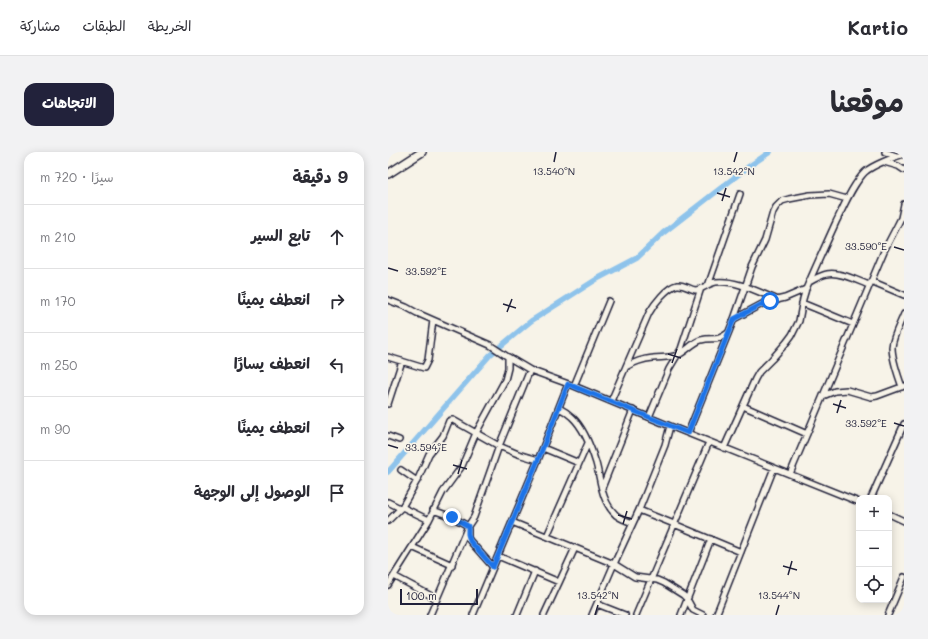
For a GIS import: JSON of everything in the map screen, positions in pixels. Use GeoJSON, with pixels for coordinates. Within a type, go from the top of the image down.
{"type":"FeatureCollection","features":[{"type":"Feature","properties":{"kind":"highway"},"geometry":{"type":"LineString","coordinates":[[388,174],[422,152]]}},
{"type":"Feature","properties":{"kind":"street"},"geometry":{"type":"LineString","coordinates":[[885,152],[897,156]]}},
{"type":"Feature","properties":{"kind":"street"},"geometry":{"type":"LineString","coordinates":[[724,448],[759,372],[786,343],[799,321],[806,288],[847,199],[860,178],[870,168],[904,154]]}},
{"type":"Feature","properties":{"kind":"street"},"geometry":{"type":"LineString","coordinates":[[884,162],[898,166],[904,170]]}},
{"type":"Feature","properties":{"kind":"street"},"geometry":{"type":"LineString","coordinates":[[709,283],[740,194]]}},
{"type":"Feature","properties":{"kind":"street"},"geometry":{"type":"LineString","coordinates":[[688,433],[729,333],[752,267],[765,240],[773,212],[776,207],[782,201],[810,195],[829,194],[847,199]]}},
{"type":"Feature","properties":{"kind":"street"},"geometry":{"type":"LineString","coordinates":[[790,474],[870,283],[899,222],[904,204]]}},
{"type":"Feature","properties":{"kind":"street"},"geometry":{"type":"LineString","coordinates":[[809,282],[826,274],[832,273],[870,283],[904,295]]}},
{"type":"Feature","properties":{"kind":"street"},"geometry":{"type":"LineString","coordinates":[[611,401],[644,322],[655,302],[672,287],[678,285],[696,290],[709,283],[725,282],[745,286],[778,300]]}},
{"type":"Feature","properties":{"kind":"street"},"geometry":{"type":"LineString","coordinates":[[649,417],[685,339],[701,288]]}},
{"type":"Feature","properties":{"kind":"street"},"geometry":{"type":"LineString","coordinates":[[734,319],[764,303],[778,300],[806,288]]}},
{"type":"Feature","properties":{"kind":"street"},"geometry":{"type":"LineString","coordinates":[[388,300],[490,344],[500,352],[530,370],[574,386],[856,501]]}},
{"type":"Feature","properties":{"kind":"street"},"geometry":{"type":"LineString","coordinates":[[574,386],[609,301]]}},
{"type":"Feature","properties":{"kind":"street"},"geometry":{"type":"LineString","coordinates":[[802,303],[853,324]]}},
{"type":"Feature","properties":{"kind":"street"},"geometry":{"type":"LineString","coordinates":[[823,396],[835,391],[847,390],[871,397],[903,387],[893,356],[892,347],[904,314]]}},
{"type":"Feature","properties":{"kind":"street"},"geometry":{"type":"LineString","coordinates":[[388,358],[424,368],[428,360],[433,320]]}},
{"type":"Feature","properties":{"kind":"street"},"geometry":{"type":"LineString","coordinates":[[626,367],[634,362],[642,360],[677,356],[700,340],[722,338],[729,333]]}},
{"type":"Feature","properties":{"kind":"street"},"geometry":{"type":"LineString","coordinates":[[388,585],[429,520],[447,486],[462,466],[476,433],[505,380],[508,368],[508,357]]}},
{"type":"Feature","properties":{"kind":"street"},"geometry":{"type":"LineString","coordinates":[[388,404],[402,361]]}},
{"type":"Feature","properties":{"kind":"street"},"geometry":{"type":"LineString","coordinates":[[430,615],[468,526],[474,517],[499,446],[530,370]]}},
{"type":"Feature","properties":{"kind":"street"},"geometry":{"type":"LineString","coordinates":[[473,615],[543,448],[568,384]]}},
{"type":"Feature","properties":{"kind":"street"},"geometry":{"type":"LineString","coordinates":[[743,406],[807,434]]}},
{"type":"Feature","properties":{"kind":"street"},"geometry":{"type":"LineString","coordinates":[[559,408],[571,416],[581,428],[596,463],[603,494],[609,506],[616,515],[632,523]]}},
{"type":"Feature","properties":{"kind":"street"},"geometry":{"type":"LineString","coordinates":[[602,489],[633,410]]}},
{"type":"Feature","properties":{"kind":"street"},"geometry":{"type":"LineString","coordinates":[[388,521],[401,507],[417,481],[429,454],[441,440],[449,421],[451,420],[499,446],[538,460]]}},
{"type":"Feature","properties":{"kind":"street"},"geometry":{"type":"LineString","coordinates":[[872,495],[902,435],[904,424]]}},
{"type":"Feature","properties":{"kind":"street"},"geometry":{"type":"LineString","coordinates":[[592,615],[639,510],[665,446],[670,426]]}},
{"type":"Feature","properties":{"kind":"street"},"geometry":{"type":"LineString","coordinates":[[388,436],[399,440]]}},
{"type":"Feature","properties":{"kind":"street"},"geometry":{"type":"LineString","coordinates":[[636,615],[709,442]]}},
{"type":"Feature","properties":{"kind":"street"},"geometry":{"type":"LineString","coordinates":[[547,536],[588,443]]}},
{"type":"Feature","properties":{"kind":"street"},"geometry":{"type":"LineString","coordinates":[[543,448],[579,463]]}},
{"type":"Feature","properties":{"kind":"street"},"geometry":{"type":"LineString","coordinates":[[716,615],[774,468]]}},
{"type":"Feature","properties":{"kind":"street"},"geometry":{"type":"LineString","coordinates":[[401,470],[417,481]]}},
{"type":"Feature","properties":{"kind":"street"},"geometry":{"type":"LineString","coordinates":[[388,502],[429,520]]}},
{"type":"Feature","properties":{"kind":"street"},"geometry":{"type":"LineString","coordinates":[[433,510],[452,517],[468,526]]}},
{"type":"Feature","properties":{"kind":"street"},"geometry":{"type":"LineString","coordinates":[[639,510],[741,552]]}},
{"type":"Feature","properties":{"kind":"street"},"geometry":{"type":"LineString","coordinates":[[892,515],[904,521]]}},
{"type":"Feature","properties":{"kind":"street"},"geometry":{"type":"LineString","coordinates":[[512,522],[614,564],[635,577],[657,580],[671,587],[687,598],[693,610],[703,615]]}},
{"type":"Feature","properties":{"kind":"street"},"geometry":{"type":"LineString","coordinates":[[468,526],[470,541],[493,567]]}},
{"type":"Feature","properties":{"kind":"street"},"geometry":{"type":"LineString","coordinates":[[680,615],[711,539]]}},
{"type":"Feature","properties":{"kind":"street"},"geometry":{"type":"LineString","coordinates":[[412,547],[452,565]]}},
{"type":"Feature","properties":{"kind":"street"},"geometry":{"type":"LineString","coordinates":[[544,615],[575,548]]}},
{"type":"Feature","properties":{"kind":"street"},"geometry":{"type":"LineString","coordinates":[[498,556],[559,582]]}},
{"type":"Feature","properties":{"kind":"street"},"geometry":{"type":"LineString","coordinates":[[517,615],[535,571]]}},
{"type":"Feature","properties":{"kind":"street"},"geometry":{"type":"LineString","coordinates":[[394,576],[437,599]]}},
{"type":"Feature","properties":{"kind":"street"},"geometry":{"type":"LineString","coordinates":[[888,615],[904,577]]}},
{"type":"Feature","properties":{"kind":"street"},"geometry":{"type":"LineString","coordinates":[[597,604],[625,615]]}},
{"type":"Feature","properties":{"kind":"waterway"},"geometry":{"type":"LineString","coordinates":[[388,472],[490,355],[531,321],[597,279],[637,258],[663,233],[748,167],[770,152]]}},
{"type":"Feature","properties":{"kind":"route"},"geometry":{"type":"LineString","coordinates":[[452,517],[468,526],[468,538],[493,567],[568,384],[688,433],[734,319],[770,301]]}}]}
